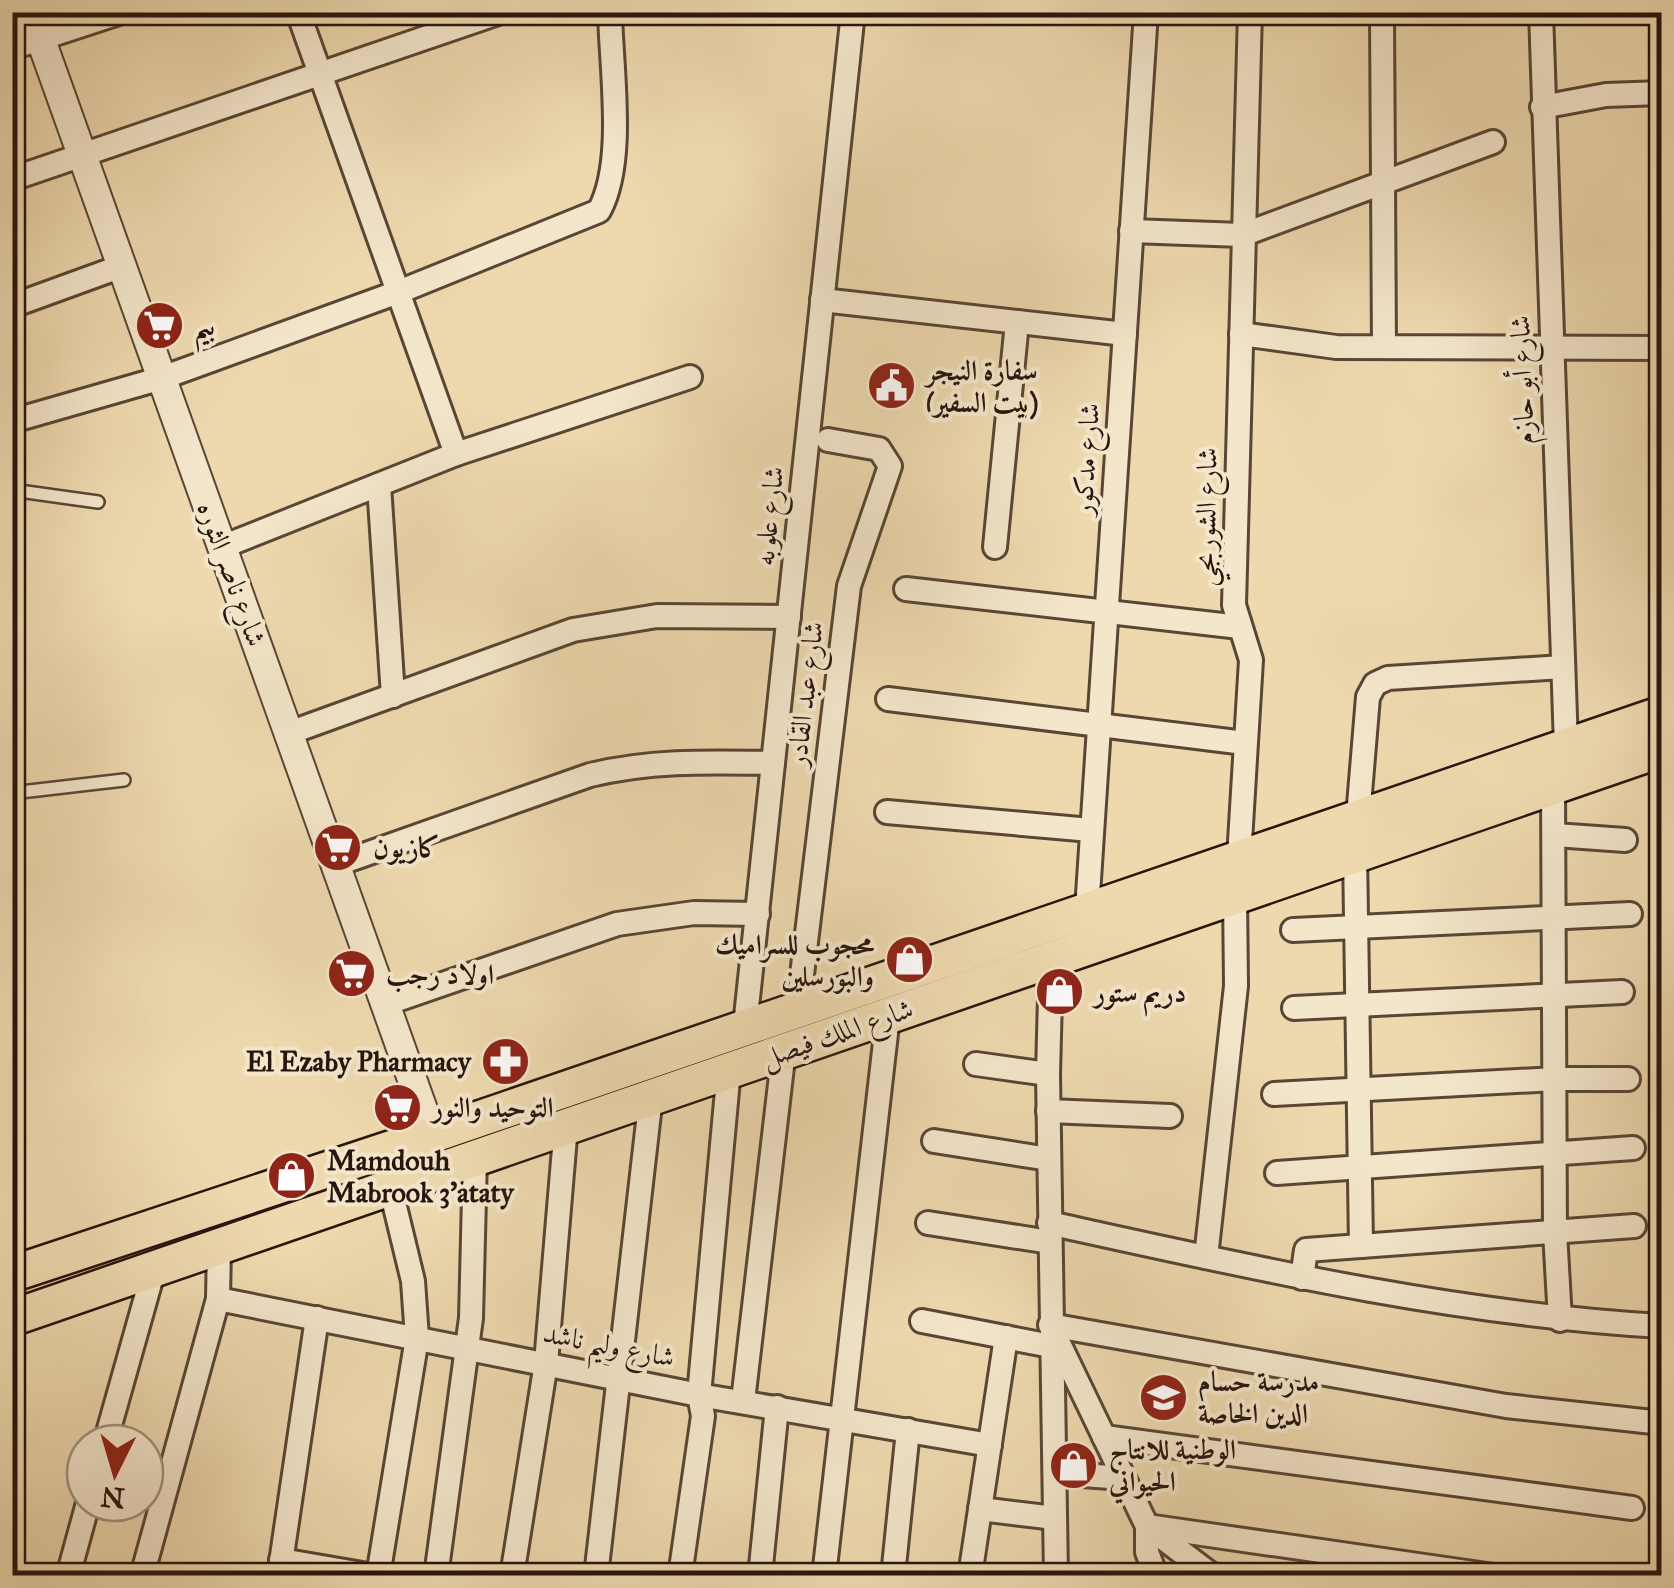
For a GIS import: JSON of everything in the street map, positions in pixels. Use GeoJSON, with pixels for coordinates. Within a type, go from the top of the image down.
{"type":"FeatureCollection","features":[{"type":"Feature","properties":{"kind":"main road","name":"شارع الملك فيصل"},"geometry":{"type":"LineString","coordinates":[[12,1318],[1235,895],[1357,834],[1566,746],[1662,714]]}},
{"type":"Feature","properties":{"kind":"main road","name":"شارع الملك فيصل"},"geometry":{"type":"LineString","coordinates":[[24,1269],[432,1135],[1238,858],[1357,834],[1552,786],[1662,749]]}},
{"type":"Feature","properties":{"kind":"main road"},"geometry":{"type":"LineString","coordinates":[[101,1244],[93,1264],[108,1285]]}},
{"type":"Feature","properties":{"kind":"main road"},"geometry":{"type":"LineString","coordinates":[[24,1269],[51,1282],[47,1306]]}},
{"type":"Feature","properties":{"kind":"street"},"geometry":{"type":"LineString","coordinates":[[12,48],[36,26],[122,12]]}},
{"type":"Feature","properties":{"kind":"street"},"geometry":{"type":"LineString","coordinates":[[298,12],[401,291],[456,454]]}},
{"type":"Feature","properties":{"kind":"street"},"geometry":{"type":"LineString","coordinates":[[12,179],[501,12]]}},
{"type":"Feature","properties":{"kind":"street"},"geometry":{"type":"LineString","coordinates":[[12,421],[162,378],[401,291],[598,210],[610,190],[613,164],[610,12]]}},
{"type":"Feature","properties":{"kind":"street","name":"شارع علوبه"},"geometry":{"type":"LineString","coordinates":[[745,1026],[853,12]]}},
{"type":"Feature","properties":{"kind":"street","name":"شارع مدكور"},"geometry":{"type":"LineString","coordinates":[[1086,910],[1146,12]]}},
{"type":"Feature","properties":{"kind":"street","name":"شارع الشوربجي"},"geometry":{"type":"LineString","coordinates":[[1238,858],[1250,660],[1234,605],[1250,12]]}},
{"type":"Feature","properties":{"kind":"street"},"geometry":{"type":"LineString","coordinates":[[1382,12],[1384,347]]}},
{"type":"Feature","properties":{"kind":"street","name":"شارع أبو حازم"},"geometry":{"type":"LineString","coordinates":[[1541,12],[1566,746]]}},
{"type":"Feature","properties":{"kind":"street","name":"شارع ناصر الثوره"},"geometry":{"type":"LineString","coordinates":[[36,26],[432,1135]]}},
{"type":"Feature","properties":{"kind":"street"},"geometry":{"type":"LineString","coordinates":[[1542,107],[1606,94],[1662,93]]}},
{"type":"Feature","properties":{"kind":"street"},"geometry":{"type":"LineString","coordinates":[[1132,231],[1242,235],[1494,142]]}},
{"type":"Feature","properties":{"kind":"street"},"geometry":{"type":"LineString","coordinates":[[12,306],[122,266]]}},
{"type":"Feature","properties":{"kind":"street"},"geometry":{"type":"LineString","coordinates":[[822,300],[1124,334]]}},
{"type":"Feature","properties":{"kind":"street"},"geometry":{"type":"LineString","coordinates":[[995,547],[1017,322]]}},
{"type":"Feature","properties":{"kind":"street"},"geometry":{"type":"LineString","coordinates":[[1240,334],[1288,343],[1384,347],[1662,348]]}},
{"type":"Feature","properties":{"kind":"street"},"geometry":{"type":"LineString","coordinates":[[222,547],[456,454],[690,377]]}},
{"type":"Feature","properties":{"kind":"street","name":"شارع عبد القادر"},"geometry":{"type":"LineString","coordinates":[[798,1008],[849,586],[890,466],[879,449],[828,440]]}},
{"type":"Feature","properties":{"kind":"street"},"geometry":{"type":"LineString","coordinates":[[379,485],[393,696]]}},
{"type":"Feature","properties":{"kind":"street"},"geometry":{"type":"LineString","coordinates":[[906,589],[1240,627]]}},
{"type":"Feature","properties":{"kind":"street"},"geometry":{"type":"LineString","coordinates":[[289,733],[573,630],[656,616],[789,617]]}},
{"type":"Feature","properties":{"kind":"street"},"geometry":{"type":"LineString","coordinates":[[1361,1246],[1357,834],[1368,697],[1375,684],[1388,678],[1563,667]]}},
{"type":"Feature","properties":{"kind":"street"},"geometry":{"type":"LineString","coordinates":[[888,699],[1245,743]]}},
{"type":"Feature","properties":{"kind":"street"},"geometry":{"type":"LineString","coordinates":[[336,864],[590,775],[628,766],[666,761],[774,763]]}},
{"type":"Feature","properties":{"kind":"street"},"geometry":{"type":"LineString","coordinates":[[1552,786],[1556,914],[1555,1232],[1560,1320]]}},
{"type":"Feature","properties":{"kind":"street"},"geometry":{"type":"LineString","coordinates":[[887,812],[1092,830]]}},
{"type":"Feature","properties":{"kind":"street"},"geometry":{"type":"LineString","coordinates":[[1555,835],[1625,840]]}},
{"type":"Feature","properties":{"kind":"street"},"geometry":{"type":"LineString","coordinates":[[1206,1257],[1236,986],[1235,895]]}},
{"type":"Feature","properties":{"kind":"street"},"geometry":{"type":"LineString","coordinates":[[385,1004],[617,924],[694,912],[758,914]]}},
{"type":"Feature","properties":{"kind":"street"},"geometry":{"type":"LineString","coordinates":[[1292,930],[1556,914],[1630,914]]}},
{"type":"Feature","properties":{"kind":"street"},"geometry":{"type":"LineString","coordinates":[[1051,959],[1048,1111],[1056,1576]]}},
{"type":"Feature","properties":{"kind":"street"},"geometry":{"type":"LineString","coordinates":[[1294,1008],[1622,992]]}},
{"type":"Feature","properties":{"kind":"street"},"geometry":{"type":"LineString","coordinates":[[824,1576],[888,1016]]}},
{"type":"Feature","properties":{"kind":"street"},"geometry":{"type":"LineString","coordinates":[[743,1402],[784,1050]]}},
{"type":"Feature","properties":{"kind":"street"},"geometry":{"type":"LineString","coordinates":[[976,1064],[1048,1074]]}},
{"type":"Feature","properties":{"kind":"street"},"geometry":{"type":"LineString","coordinates":[[680,1576],[703,1416],[700,1394],[729,1069]]}},
{"type":"Feature","properties":{"kind":"street"},"geometry":{"type":"LineString","coordinates":[[1274,1094],[1556,1078],[1628,1080]]}},
{"type":"Feature","properties":{"kind":"street"},"geometry":{"type":"LineString","coordinates":[[596,1576],[622,1376],[651,1096]]}},
{"type":"Feature","properties":{"kind":"street"},"geometry":{"type":"LineString","coordinates":[[1048,1111],[1170,1116]]}},
{"type":"Feature","properties":{"kind":"street"},"geometry":{"type":"LineString","coordinates":[[512,1576],[546,1363],[566,1125]]}},
{"type":"Feature","properties":{"kind":"street"},"geometry":{"type":"LineString","coordinates":[[934,1141],[1049,1159]]}},
{"type":"Feature","properties":{"kind":"street"},"geometry":{"type":"LineString","coordinates":[[1277,1173],[1633,1148]]}},
{"type":"Feature","properties":{"kind":"street"},"geometry":{"type":"LineString","coordinates":[[436,1576],[473,1298],[475,1157]]}},
{"type":"Feature","properties":{"kind":"street"},"geometry":{"type":"LineString","coordinates":[[317,1318],[280,1568],[376,1576],[418,1338],[414,1281],[390,1186]]}},
{"type":"Feature","properties":{"kind":"street"},"geometry":{"type":"LineString","coordinates":[[928,1223],[1049,1232],[1560,1320],[1662,1326]]}},
{"type":"Feature","properties":{"kind":"street"},"geometry":{"type":"LineString","coordinates":[[1302,1278],[1306,1250],[1634,1226]]}},
{"type":"Feature","properties":{"kind":"street"},"geometry":{"type":"LineString","coordinates":[[142,1576],[218,1299],[219,1246]]}},
{"type":"Feature","properties":{"kind":"street"},"geometry":{"type":"LineString","coordinates":[[111,1423],[154,1269]]}},
{"type":"Feature","properties":{"kind":"street","name":"شارع وليم ناشد"},"geometry":{"type":"LineString","coordinates":[[218,1299],[700,1394],[990,1445]]}},
{"type":"Feature","properties":{"kind":"street"},"geometry":{"type":"LineString","coordinates":[[922,1321],[1006,1338],[1051,1336],[1506,1406],[1662,1423]]}},
{"type":"Feature","properties":{"kind":"street"},"geometry":{"type":"LineString","coordinates":[[1051,1336],[1146,1526],[1147,1552],[1156,1576]]}},
{"type":"Feature","properties":{"kind":"street"},"geometry":{"type":"LineString","coordinates":[[970,1576],[1006,1338]]}},
{"type":"Feature","properties":{"kind":"street"},"geometry":{"type":"LineString","coordinates":[[760,1576],[777,1408]]}},
{"type":"Feature","properties":{"kind":"street"},"geometry":{"type":"LineString","coordinates":[[893,1576],[908,1430]]}},
{"type":"Feature","properties":{"kind":"street"},"geometry":{"type":"LineString","coordinates":[[1104,1437],[1632,1508]]}},
{"type":"Feature","properties":{"kind":"street"},"geometry":{"type":"LineString","coordinates":[[1055,1473],[1124,1478]]}},
{"type":"Feature","properties":{"kind":"street"},"geometry":{"type":"LineString","coordinates":[[980,1510],[1055,1518]]}},
{"type":"Feature","properties":{"kind":"street"},"geometry":{"type":"LineString","coordinates":[[68,1576],[83,1523]]}},
{"type":"Feature","properties":{"kind":"street"},"geometry":{"type":"LineString","coordinates":[[1146,1526],[1212,1576]]}},
{"type":"Feature","properties":{"kind":"street"},"geometry":{"type":"LineString","coordinates":[[1146,1526],[1494,1576]]}},
{"type":"Feature","properties":{"kind":"lane"},"geometry":{"type":"LineString","coordinates":[[12,490],[98,502]]}},
{"type":"Feature","properties":{"kind":"lane"},"geometry":{"type":"LineString","coordinates":[[12,793],[124,780]]}},
{"type":"Feature","properties":{"kind":"place","name":"بيم"},"geometry":{"type":"Point","coordinates":[159,325]}},
{"type":"Feature","properties":{"kind":"place","name":"سفارة النيجر (بيت السفير)"},"geometry":{"type":"Point","coordinates":[891,386]}},
{"type":"Feature","properties":{"kind":"place","name":"كازيون"},"geometry":{"type":"Point","coordinates":[338,847]}},
{"type":"Feature","properties":{"kind":"place","name":"محجوب للسراميك والبورسلين"},"geometry":{"type":"Point","coordinates":[909,960]}},
{"type":"Feature","properties":{"kind":"place","name":"اولاد رجب"},"geometry":{"type":"Point","coordinates":[351,974]}},
{"type":"Feature","properties":{"kind":"place","name":"دريم ستور"},"geometry":{"type":"Point","coordinates":[1059,992]}},
{"type":"Feature","properties":{"kind":"place","name":"El Ezaby Pharmacy"},"geometry":{"type":"Point","coordinates":[506,1061]}},
{"type":"Feature","properties":{"kind":"place","name":"التوحيد والنور"},"geometry":{"type":"Point","coordinates":[397,1107]}},
{"type":"Feature","properties":{"kind":"place","name":"Mamdouh Mabrook 3'ataty"},"geometry":{"type":"Point","coordinates":[292,1176]}},
{"type":"Feature","properties":{"kind":"place","name":"مدرسة حسام الدين الخاصة"},"geometry":{"type":"Point","coordinates":[1163,1397]}},
{"type":"Feature","properties":{"kind":"place","name":"الوطنية للانتاج الحيواني"},"geometry":{"type":"Point","coordinates":[1074,1465]}}]}
